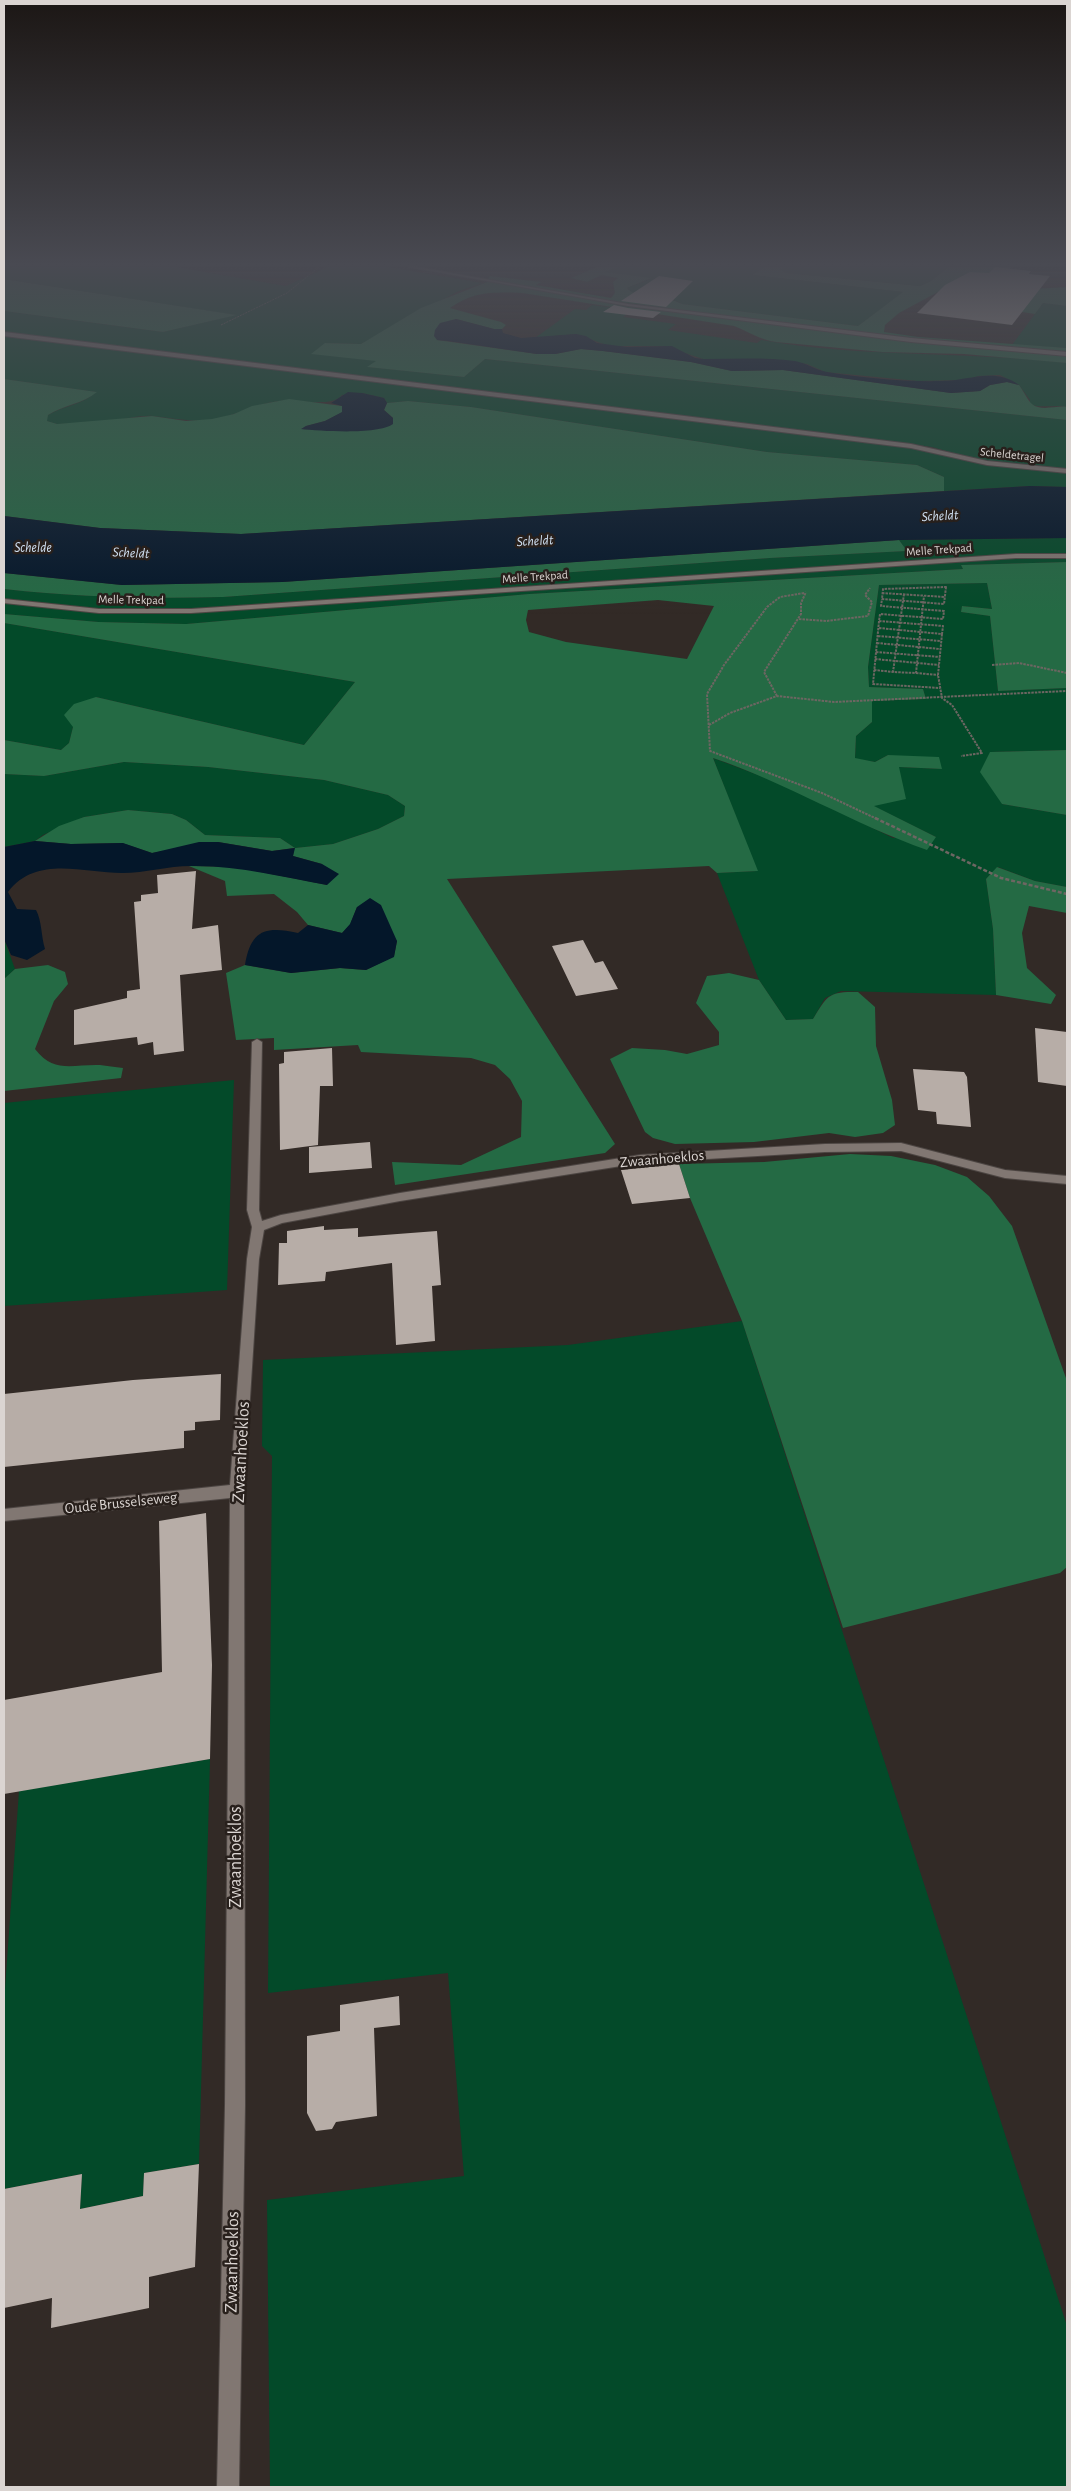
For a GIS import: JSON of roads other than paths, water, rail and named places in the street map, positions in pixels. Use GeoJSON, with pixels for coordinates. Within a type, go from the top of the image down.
{"type":"FeatureCollection","features":[{"type":"Feature","properties":{"kind":"street","name":"Scheldetragel"},"geometry":{"type":"LineString","coordinates":[[404,383],[922,447],[987,463],[1067,471]]}},
{"type":"Feature","properties":{"kind":"street","name":"Melle Trekpad"},"geometry":{"type":"LineString","coordinates":[[4,601],[99,611],[191,611],[1016,556],[1067,556]]}},
{"type":"Feature","properties":{"kind":"street","name":"Zwaanhoeklos"},"geometry":{"type":"LineString","coordinates":[[228,2487],[235,2105],[237,1491],[253,1259],[258,1227],[253,1210],[257,1042]]}},
{"type":"Feature","properties":{"kind":"street","name":"Zwaanhoeklos"},"geometry":{"type":"LineString","coordinates":[[258,1227],[281,1219],[400,1197],[640,1159],[825,1148],[901,1147],[1005,1174],[1067,1180]]}},
{"type":"Feature","properties":{"kind":"street","name":"Oude Brusselseweg"},"geometry":{"type":"LineString","coordinates":[[4,1515],[237,1491]]}},
{"type":"Feature","properties":{"kind":"water"},"geometry":{"type":"Polygon","coordinates":[[[880,383],[1000,383],[990,385],[980,391],[951,393],[880,383]]]}},
{"type":"Feature","properties":{"kind":"water"},"geometry":{"type":"Polygon","coordinates":[[[348,392],[384,398],[387,403],[384,410],[393,418],[393,424],[375,430],[363,431],[301,429],[325,421],[342,412],[342,406],[331,403],[348,392]]]}},
{"type":"Feature","properties":{"kind":"water","name":"Schelde"},"geometry":{"type":"Polygon","coordinates":[[[1030,486],[1067,487],[1067,538],[899,540],[282,582],[122,585],[4,573],[4,516],[100,528],[241,534],[1030,486]]]}},
{"type":"Feature","properties":{"kind":"water"},"geometry":{"type":"Polygon","coordinates":[[[35,841],[71,844],[123,843],[152,853],[199,842],[218,842],[272,851],[295,848],[293,856],[322,864],[339,874],[327,885],[259,872],[208,866],[182,866],[122,873],[61,869],[32,873],[19,881],[8,892],[17,909],[36,910],[39,919],[45,949],[27,960],[11,955],[4,939],[4,847],[35,841]]]}},
{"type":"Feature","properties":{"kind":"water"},"geometry":{"type":"Polygon","coordinates":[[[370,898],[381,905],[397,941],[394,957],[366,970],[340,968],[291,973],[245,965],[251,944],[261,933],[277,930],[298,933],[308,925],[342,933],[350,924],[357,907],[370,898]]]}},
{"type":"Feature","properties":{"kind":"water label","name":"Scheldt"},"geometry":{"type":"Point","coordinates":[940,516]}},
{"type":"Feature","properties":{"kind":"water label","name":"Scheldt"},"geometry":{"type":"Point","coordinates":[535,541]}},
{"type":"Feature","properties":{"kind":"water label","name":"Scheldt"},"geometry":{"type":"Point","coordinates":[131,553]}}]}
